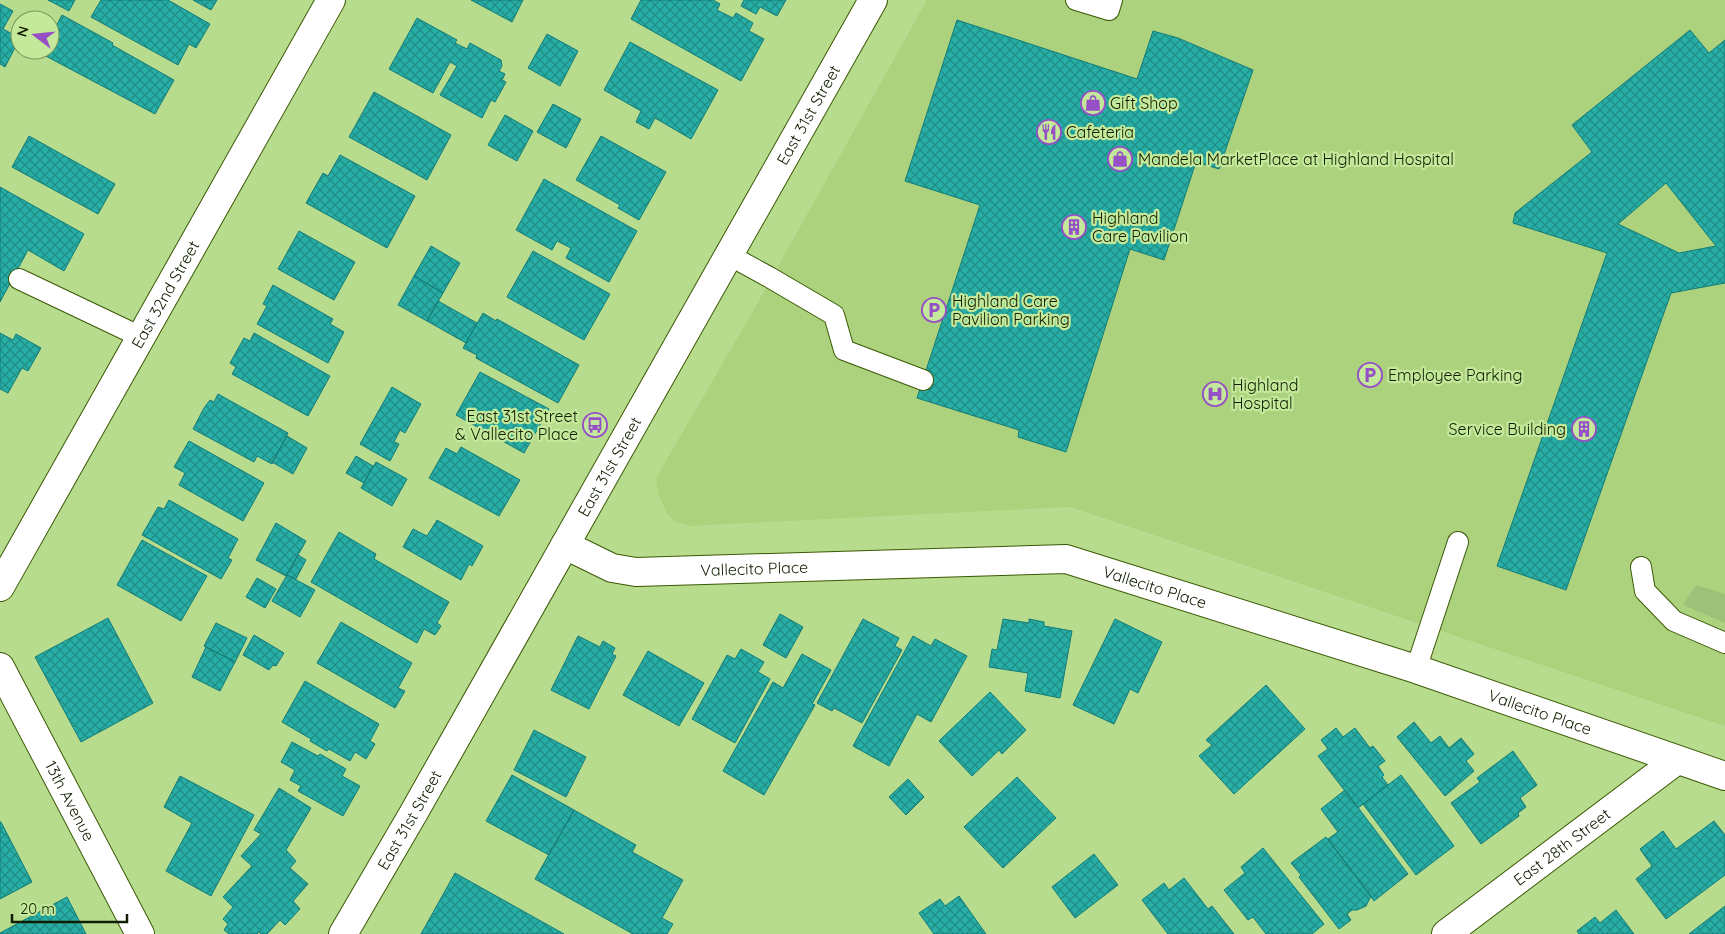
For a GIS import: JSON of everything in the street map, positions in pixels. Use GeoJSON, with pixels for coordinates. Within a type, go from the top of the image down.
{"type":"FeatureCollection","features":[{"type":"Feature","properties":{"kind":"street","name":"East 32nd Street"},"geometry":{"type":"LineString","coordinates":[[0,587],[331,0]]}},
{"type":"Feature","properties":{"kind":"street","name":"East 31st Street"},"geometry":{"type":"LineString","coordinates":[[343,934],[413,814],[873,0]]}},
{"type":"Feature","properties":{"kind":"street","name":"Vallecito Place"},"geometry":{"type":"LineString","coordinates":[[565,545],[612,568],[636,572],[1066,559],[1416,669],[1725,776]]}},
{"type":"Feature","properties":{"kind":"street","name":"13th Avenue"},"geometry":{"type":"LineString","coordinates":[[0,667],[140,934]]}},
{"type":"Feature","properties":{"kind":"street","name":"East 28th Street"},"geometry":{"type":"LineString","coordinates":[[1446,934],[1677,760]]}},
{"type":"Feature","properties":{"kind":"lane"},"geometry":{"type":"LineString","coordinates":[[1076,0],[1109,10],[1112,0]]}},
{"type":"Feature","properties":{"kind":"lane"},"geometry":{"type":"LineString","coordinates":[[729,255],[834,315],[844,350],[923,380]]}},
{"type":"Feature","properties":{"kind":"lane"},"geometry":{"type":"LineString","coordinates":[[19,279],[141,337]]}},
{"type":"Feature","properties":{"kind":"lane"},"geometry":{"type":"LineString","coordinates":[[1416,669],[1458,542]]}},
{"type":"Feature","properties":{"kind":"lane"},"geometry":{"type":"LineString","coordinates":[[1641,568],[1645,591],[1674,621],[1725,643]]}},
{"type":"Feature","properties":{"kind":"shaded area","name":"Highland Hospital"},"geometry":{"type":"Polygon","coordinates":[[[927,0],[1725,0],[1725,726],[1070,507],[689,526],[674,521],[666,512],[658,493],[656,478],[753,311],[927,0]]]}},
{"type":"Feature","properties":{"kind":"shaded area"},"geometry":{"type":"Polygon","coordinates":[[[1696,585],[1725,594],[1725,623],[1683,605],[1696,585]]]}},
{"type":"Feature","properties":{"kind":"building"},"geometry":{"type":"Polygon","coordinates":[[[48,0],[75,0],[69,11],[48,0]]]}},
{"type":"Feature","properties":{"kind":"building"},"geometry":{"type":"Polygon","coordinates":[[[101,0],[168,0],[210,24],[196,48],[189,44],[178,65],[91,17],[101,0]]]}},
{"type":"Feature","properties":{"kind":"building"},"geometry":{"type":"Polygon","coordinates":[[[193,0],[217,0],[211,10],[193,0]]]}},
{"type":"Feature","properties":{"kind":"building"},"geometry":{"type":"Polygon","coordinates":[[[471,0],[523,0],[512,22],[471,0]]]}},
{"type":"Feature","properties":{"kind":"building"},"geometry":{"type":"Polygon","coordinates":[[[641,0],[713,0],[720,4],[717,10],[733,18],[736,13],[753,23],[749,31],[764,39],[741,81],[631,19],[641,0]]]}},
{"type":"Feature","properties":{"kind":"building"},"geometry":{"type":"Polygon","coordinates":[[[744,0],[786,0],[777,16],[760,7],[756,14],[741,6],[744,0]]]}},
{"type":"Feature","properties":{"kind":"building"},"geometry":{"type":"Polygon","coordinates":[[[0,4],[11,10],[3,29],[10,33],[10,57],[5,67],[0,64],[0,4]]]}},
{"type":"Feature","properties":{"kind":"building"},"geometry":{"type":"Polygon","coordinates":[[[62,15],[174,80],[155,114],[53,60],[60,60],[60,19],[62,15]]]}},
{"type":"Feature","properties":{"kind":"building"},"geometry":{"type":"Polygon","coordinates":[[[417,18],[457,40],[455,43],[467,49],[470,43],[501,60],[502,66],[499,71],[505,74],[502,80],[506,82],[495,102],[491,100],[482,118],[440,95],[457,66],[450,62],[433,93],[389,69],[417,18]]]}},
{"type":"Feature","properties":{"kind":"building","name":"Highland Care Pavilion"},"geometry":{"type":"Polygon","coordinates":[[[957,20],[1137,79],[1153,31],[1178,38],[1253,70],[1219,169],[1196,162],[1164,260],[1130,249],[1066,452],[1018,437],[1019,430],[917,398],[980,205],[905,181],[957,20]]]}},
{"type":"Feature","properties":{"kind":"building","name":"Service Building"},"geometry":{"type":"Polygon","coordinates":[[[1690,30],[1709,53],[1725,40],[1725,283],[1671,293],[1566,590],[1497,566],[1607,253],[1513,223],[1515,213],[1592,152],[1572,125],[1690,30]],[[1666,183],[1618,224],[1679,253],[1716,246],[1666,183]]]}},
{"type":"Feature","properties":{"kind":"building"},"geometry":{"type":"Polygon","coordinates":[[[547,34],[578,51],[560,86],[528,68],[547,34]]]}},
{"type":"Feature","properties":{"kind":"building"},"geometry":{"type":"Polygon","coordinates":[[[630,42],[718,90],[691,139],[655,118],[649,129],[636,122],[641,111],[604,90],[630,42]]]}},
{"type":"Feature","properties":{"kind":"building"},"geometry":{"type":"Polygon","coordinates":[[[374,92],[451,135],[427,180],[349,137],[374,92]]]}},
{"type":"Feature","properties":{"kind":"building"},"geometry":{"type":"Polygon","coordinates":[[[553,104],[581,119],[566,148],[537,132],[553,104]]]}},
{"type":"Feature","properties":{"kind":"building"},"geometry":{"type":"Polygon","coordinates":[[[505,115],[533,131],[517,161],[488,145],[505,115]]]}},
{"type":"Feature","properties":{"kind":"building"},"geometry":{"type":"Polygon","coordinates":[[[29,136],[115,184],[98,214],[12,167],[29,136]]]}},
{"type":"Feature","properties":{"kind":"building"},"geometry":{"type":"Polygon","coordinates":[[[601,136],[666,172],[639,220],[618,208],[620,205],[576,180],[601,136]]]}},
{"type":"Feature","properties":{"kind":"building"},"geometry":{"type":"Polygon","coordinates":[[[340,155],[415,196],[387,248],[306,203],[323,173],[328,176],[340,155]]]}},
{"type":"Feature","properties":{"kind":"building"},"geometry":{"type":"Polygon","coordinates":[[[544,179],[637,231],[609,282],[566,258],[571,248],[557,241],[552,250],[516,230],[544,179]]]}},
{"type":"Feature","properties":{"kind":"building"},"geometry":{"type":"Polygon","coordinates":[[[0,187],[84,234],[64,271],[28,250],[0,302],[0,187]]]}},
{"type":"Feature","properties":{"kind":"building"},"geometry":{"type":"Polygon","coordinates":[[[299,231],[355,262],[334,300],[278,269],[299,231]]]}},
{"type":"Feature","properties":{"kind":"building"},"geometry":{"type":"Polygon","coordinates":[[[431,246],[460,263],[443,293],[414,276],[431,246]]]}},
{"type":"Feature","properties":{"kind":"building"},"geometry":{"type":"Polygon","coordinates":[[[533,251],[610,294],[584,340],[507,297],[533,251]]]}},
{"type":"Feature","properties":{"kind":"building"},"geometry":{"type":"Polygon","coordinates":[[[414,276],[443,293],[427,321],[398,305],[414,276]]]}},
{"type":"Feature","properties":{"kind":"building"},"geometry":{"type":"Polygon","coordinates":[[[273,285],[333,319],[330,324],[344,332],[328,363],[257,324],[267,306],[263,304],[273,285]]]}},
{"type":"Feature","properties":{"kind":"building"},"geometry":{"type":"Polygon","coordinates":[[[438,301],[477,323],[466,343],[427,321],[438,301]]]}},
{"type":"Feature","properties":{"kind":"building"},"geometry":{"type":"Polygon","coordinates":[[[483,313],[579,365],[558,403],[476,358],[477,355],[463,348],[483,313]]]}},
{"type":"Feature","properties":{"kind":"building"},"geometry":{"type":"Polygon","coordinates":[[[0,333],[13,340],[16,334],[41,348],[28,371],[22,368],[8,393],[0,389],[0,333]]]}},
{"type":"Feature","properties":{"kind":"building"},"geometry":{"type":"Polygon","coordinates":[[[254,333],[330,376],[308,416],[232,374],[236,367],[230,363],[244,338],[250,341],[254,333]]]}},
{"type":"Feature","properties":{"kind":"building"},"geometry":{"type":"Polygon","coordinates":[[[480,372],[549,409],[524,453],[456,415],[480,372]]]}},
{"type":"Feature","properties":{"kind":"building"},"geometry":{"type":"Polygon","coordinates":[[[392,387],[421,404],[405,433],[400,430],[394,442],[399,444],[390,461],[360,444],[392,387]]]}},
{"type":"Feature","properties":{"kind":"building"},"geometry":{"type":"Polygon","coordinates":[[[218,394],[288,433],[272,464],[257,456],[254,462],[193,429],[204,408],[210,400],[214,402],[218,394]]]}},
{"type":"Feature","properties":{"kind":"building"},"geometry":{"type":"Polygon","coordinates":[[[287,436],[307,448],[293,474],[272,462],[287,436]]]}},
{"type":"Feature","properties":{"kind":"building"},"geometry":{"type":"Polygon","coordinates":[[[189,441],[264,483],[243,521],[179,485],[185,473],[174,467],[189,441]]]}},
{"type":"Feature","properties":{"kind":"building"},"geometry":{"type":"Polygon","coordinates":[[[461,447],[520,480],[499,516],[429,478],[446,448],[457,454],[461,447]]]}},
{"type":"Feature","properties":{"kind":"building"},"geometry":{"type":"Polygon","coordinates":[[[356,456],[373,466],[364,483],[346,473],[356,456]]]}},
{"type":"Feature","properties":{"kind":"building"},"geometry":{"type":"Polygon","coordinates":[[[376,462],[407,479],[392,506],[361,488],[376,462]]]}},
{"type":"Feature","properties":{"kind":"building"},"geometry":{"type":"Polygon","coordinates":[[[169,500],[238,539],[228,558],[232,560],[221,579],[142,535],[158,507],[164,509],[169,500]]]}},
{"type":"Feature","properties":{"kind":"building"},"geometry":{"type":"Polygon","coordinates":[[[437,520],[483,546],[472,566],[469,564],[461,580],[403,547],[413,529],[427,536],[437,520]]]}},
{"type":"Feature","properties":{"kind":"building"},"geometry":{"type":"Polygon","coordinates":[[[276,523],[306,541],[286,576],[256,560],[276,523]]]}},
{"type":"Feature","properties":{"kind":"building"},"geometry":{"type":"Polygon","coordinates":[[[339,532],[376,554],[374,559],[449,602],[437,623],[441,626],[435,635],[424,629],[417,643],[311,582],[339,532]]]}},
{"type":"Feature","properties":{"kind":"building"},"geometry":{"type":"Polygon","coordinates":[[[142,540],[207,576],[181,621],[117,585],[142,540]]]}},
{"type":"Feature","properties":{"kind":"building"},"geometry":{"type":"Polygon","coordinates":[[[298,555],[306,560],[296,579],[287,575],[298,555]]]}},
{"type":"Feature","properties":{"kind":"building"},"geometry":{"type":"Polygon","coordinates":[[[287,575],[315,590],[300,617],[272,601],[287,575]]]}},
{"type":"Feature","properties":{"kind":"building"},"geometry":{"type":"Polygon","coordinates":[[[257,578],[276,589],[265,608],[246,597],[257,578]]]}},
{"type":"Feature","properties":{"kind":"building"},"geometry":{"type":"Polygon","coordinates":[[[780,614],[803,627],[786,658],[763,645],[780,614]]]}},
{"type":"Feature","properties":{"kind":"building"},"geometry":{"type":"Polygon","coordinates":[[[108,618],[153,703],[81,742],[35,657],[108,618]]]}},
{"type":"Feature","properties":{"kind":"building"},"geometry":{"type":"Polygon","coordinates":[[[863,619],[899,638],[895,646],[902,650],[862,723],[834,708],[832,711],[817,703],[863,619]]]}},
{"type":"Feature","properties":{"kind":"building"},"geometry":{"type":"Polygon","coordinates":[[[1003,619],[1029,623],[1029,619],[1044,622],[1044,626],[1072,631],[1060,698],[1025,691],[1028,673],[989,667],[992,649],[997,650],[1003,619]]]}},
{"type":"Feature","properties":{"kind":"building"},"geometry":{"type":"Polygon","coordinates":[[[1115,619],[1162,642],[1138,693],[1130,689],[1114,724],[1073,705],[1115,619]]]}},
{"type":"Feature","properties":{"kind":"building"},"geometry":{"type":"Polygon","coordinates":[[[341,622],[412,663],[398,688],[405,691],[395,708],[317,663],[341,622]]]}},
{"type":"Feature","properties":{"kind":"building"},"geometry":{"type":"Polygon","coordinates":[[[216,623],[247,638],[235,662],[204,646],[216,623]]]}},
{"type":"Feature","properties":{"kind":"building"},"geometry":{"type":"Polygon","coordinates":[[[254,635],[284,653],[276,666],[273,665],[269,670],[243,655],[254,635]]]}},
{"type":"Feature","properties":{"kind":"building"},"geometry":{"type":"Polygon","coordinates":[[[578,636],[600,647],[603,641],[615,648],[612,654],[616,656],[589,709],[551,690],[578,636]]]}},
{"type":"Feature","properties":{"kind":"building"},"geometry":{"type":"Polygon","coordinates":[[[913,636],[931,646],[935,639],[967,656],[931,722],[917,714],[889,766],[853,746],[913,636]]]}},
{"type":"Feature","properties":{"kind":"building"},"geometry":{"type":"Polygon","coordinates":[[[206,647],[235,662],[220,691],[192,677],[206,647]]]}},
{"type":"Feature","properties":{"kind":"building"},"geometry":{"type":"Polygon","coordinates":[[[741,649],[764,662],[758,672],[770,679],[735,743],[692,719],[727,655],[735,659],[741,649]]]}},
{"type":"Feature","properties":{"kind":"building"},"geometry":{"type":"Polygon","coordinates":[[[648,651],[704,683],[679,726],[623,695],[648,651]]]}},
{"type":"Feature","properties":{"kind":"building"},"geometry":{"type":"Polygon","coordinates":[[[802,654],[831,670],[812,704],[815,705],[764,795],[723,771],[773,682],[783,688],[802,654]]]}},
{"type":"Feature","properties":{"kind":"building"},"geometry":{"type":"Polygon","coordinates":[[[305,681],[379,724],[370,741],[375,744],[366,759],[355,752],[350,761],[329,749],[327,751],[282,722],[305,681]]]}},
{"type":"Feature","properties":{"kind":"building"},"geometry":{"type":"Polygon","coordinates":[[[1266,685],[1305,729],[1234,794],[1199,756],[1212,745],[1206,740],[1266,685]]]}},
{"type":"Feature","properties":{"kind":"building"},"geometry":{"type":"Polygon","coordinates":[[[990,692],[1026,730],[1002,754],[999,750],[972,776],[939,741],[990,692]]]}},
{"type":"Feature","properties":{"kind":"building"},"geometry":{"type":"Polygon","coordinates":[[[1414,722],[1431,743],[1440,736],[1449,748],[1461,738],[1474,754],[1466,761],[1474,771],[1445,796],[1397,737],[1414,722]]]}},
{"type":"Feature","properties":{"kind":"building"},"geometry":{"type":"Polygon","coordinates":[[[1336,728],[1343,737],[1355,728],[1370,748],[1373,746],[1385,761],[1378,766],[1384,775],[1382,777],[1388,785],[1358,808],[1318,756],[1328,749],[1321,740],[1336,728]]]}},
{"type":"Feature","properties":{"kind":"building"},"geometry":{"type":"Polygon","coordinates":[[[534,730],[586,757],[566,797],[514,770],[534,730]]]}},
{"type":"Feature","properties":{"kind":"building"},"geometry":{"type":"Polygon","coordinates":[[[292,742],[318,756],[320,754],[346,769],[342,776],[360,786],[343,816],[298,791],[301,786],[290,780],[295,770],[281,762],[292,742]]]}},
{"type":"Feature","properties":{"kind":"building"},"geometry":{"type":"Polygon","coordinates":[[[1513,751],[1537,785],[1520,798],[1526,807],[1518,813],[1519,816],[1481,844],[1451,803],[1480,782],[1477,778],[1513,751]]]}},
{"type":"Feature","properties":{"kind":"building"},"geometry":{"type":"Polygon","coordinates":[[[512,775],[574,810],[549,855],[486,821],[512,775]]]}},
{"type":"Feature","properties":{"kind":"building"},"geometry":{"type":"Polygon","coordinates":[[[1401,775],[1454,846],[1416,875],[1363,804],[1401,775]]]}},
{"type":"Feature","properties":{"kind":"building"},"geometry":{"type":"Polygon","coordinates":[[[180,776],[254,815],[211,896],[166,871],[192,823],[164,807],[180,776]]]}},
{"type":"Feature","properties":{"kind":"building"},"geometry":{"type":"Polygon","coordinates":[[[1017,777],[1056,818],[1003,868],[964,827],[1017,777]]]}},
{"type":"Feature","properties":{"kind":"building"},"geometry":{"type":"Polygon","coordinates":[[[908,779],[924,797],[906,815],[889,797],[908,779]]]}},
{"type":"Feature","properties":{"kind":"building"},"geometry":{"type":"Polygon","coordinates":[[[279,788],[311,808],[286,850],[296,861],[290,868],[308,884],[293,901],[300,909],[285,925],[280,920],[267,934],[259,932],[257,934],[229,934],[224,930],[228,924],[223,919],[233,907],[223,897],[252,866],[241,856],[261,834],[254,830],[279,788]]]}},
{"type":"Feature","properties":{"kind":"building"},"geometry":{"type":"Polygon","coordinates":[[[1345,790],[1408,874],[1374,901],[1328,839],[1338,832],[1321,809],[1345,790]]]}},
{"type":"Feature","properties":{"kind":"building"},"geometry":{"type":"Polygon","coordinates":[[[574,810],[636,845],[632,852],[683,880],[662,918],[673,924],[667,934],[633,934],[535,879],[574,810]]]}},
{"type":"Feature","properties":{"kind":"building"},"geometry":{"type":"Polygon","coordinates":[[[1714,821],[1725,835],[1725,875],[1666,919],[1636,879],[1652,866],[1640,849],[1663,831],[1676,849],[1714,821]]]}},
{"type":"Feature","properties":{"kind":"building"},"geometry":{"type":"Polygon","coordinates":[[[0,822],[32,882],[0,899],[0,822]]]}},
{"type":"Feature","properties":{"kind":"building"},"geometry":{"type":"Polygon","coordinates":[[[1326,837],[1371,896],[1366,906],[1352,910],[1347,914],[1351,920],[1339,929],[1299,877],[1301,875],[1291,863],[1326,837]]]}},
{"type":"Feature","properties":{"kind":"building"},"geometry":{"type":"Polygon","coordinates":[[[1263,848],[1324,924],[1312,934],[1266,934],[1253,917],[1248,920],[1224,890],[1245,873],[1241,867],[1263,848]]]}},
{"type":"Feature","properties":{"kind":"building"},"geometry":{"type":"Polygon","coordinates":[[[1094,854],[1118,885],[1075,918],[1052,887],[1094,854]]]}},
{"type":"Feature","properties":{"kind":"building"},"geometry":{"type":"Polygon","coordinates":[[[455,873],[564,934],[421,934],[455,873]]]}},
{"type":"Feature","properties":{"kind":"building"},"geometry":{"type":"Polygon","coordinates":[[[1184,878],[1208,909],[1212,906],[1234,934],[1168,934],[1142,900],[1164,883],[1169,890],[1184,878]]]}},
{"type":"Feature","properties":{"kind":"building"},"geometry":{"type":"Polygon","coordinates":[[[959,896],[986,934],[934,934],[919,913],[940,899],[945,906],[959,896]]]}},
{"type":"Feature","properties":{"kind":"building"},"geometry":{"type":"Polygon","coordinates":[[[67,897],[86,934],[0,934],[0,933],[67,897]]]}},
{"type":"Feature","properties":{"kind":"building"},"geometry":{"type":"Polygon","coordinates":[[[1725,906],[1725,934],[1689,934],[1725,906]]]}},
{"type":"Feature","properties":{"kind":"building"},"geometry":{"type":"Polygon","coordinates":[[[1616,910],[1634,934],[1579,934],[1577,931],[1595,917],[1600,923],[1616,910]]]}},
{"type":"Feature","properties":{"kind":"place","name":"Gift Shop"},"geometry":{"type":"Point","coordinates":[1093,103]}},
{"type":"Feature","properties":{"kind":"place","name":"Cafeteria"},"geometry":{"type":"Point","coordinates":[1049,132]}},
{"type":"Feature","properties":{"kind":"place","name":"Mandela MarketPlace at Highland Hospital"},"geometry":{"type":"Point","coordinates":[1120,159]}},
{"type":"Feature","properties":{"kind":"place","name":"Highland Care Pavilion"},"geometry":{"type":"Point","coordinates":[1074,227]}},
{"type":"Feature","properties":{"kind":"place","name":"Highland Care Pavilion Parking"},"geometry":{"type":"Point","coordinates":[934,310]}},
{"type":"Feature","properties":{"kind":"place","name":"Employee Parking"},"geometry":{"type":"Point","coordinates":[1370,375]}},
{"type":"Feature","properties":{"kind":"place","name":"Highland Hospital"},"geometry":{"type":"Point","coordinates":[1215,394]}},
{"type":"Feature","properties":{"kind":"place","name":"East 31st Street & Vallecito Place"},"geometry":{"type":"Point","coordinates":[595,425]}},
{"type":"Feature","properties":{"kind":"place","name":"Service Building"},"geometry":{"type":"Point","coordinates":[1584,429]}}]}
